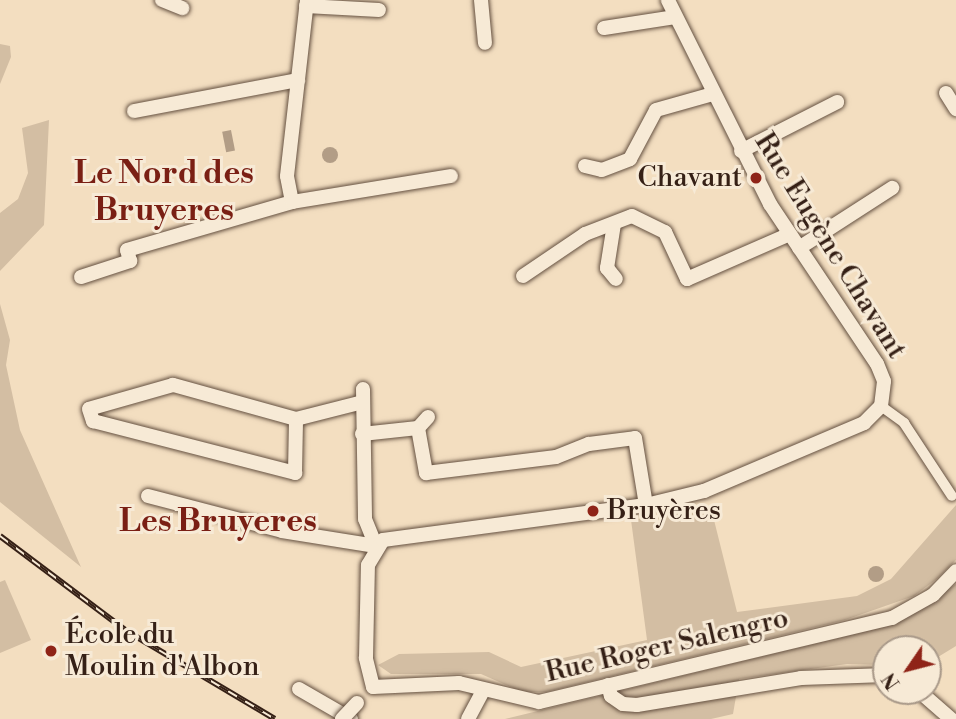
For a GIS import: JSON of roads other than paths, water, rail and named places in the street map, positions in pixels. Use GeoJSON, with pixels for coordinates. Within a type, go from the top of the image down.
{"type":"FeatureCollection","features":[{"type":"Feature","properties":{"kind":"street"},"geometry":{"type":"LineString","coordinates":[[162,0],[182,8]]}},
{"type":"Feature","properties":{"kind":"street"},"geometry":{"type":"LineString","coordinates":[[481,0],[485,43]]}},
{"type":"Feature","properties":{"kind":"street","name":"Rue Eugène Chavant"},"geometry":{"type":"LineString","coordinates":[[668,0],[741,151],[790,234],[877,365],[884,381],[881,406]]}},
{"type":"Feature","properties":{"kind":"street"},"geometry":{"type":"LineString","coordinates":[[292,202],[287,176],[307,3],[379,10]]}},
{"type":"Feature","properties":{"kind":"street"},"geometry":{"type":"LineString","coordinates":[[604,28],[675,17]]}},
{"type":"Feature","properties":{"kind":"street"},"geometry":{"type":"LineString","coordinates":[[134,111],[298,80]]}},
{"type":"Feature","properties":{"kind":"street"},"geometry":{"type":"LineString","coordinates":[[946,93],[956,108]]}},
{"type":"Feature","properties":{"kind":"street"},"geometry":{"type":"LineString","coordinates":[[586,166],[602,170],[630,159],[656,110],[713,94]]}},
{"type":"Feature","properties":{"kind":"street"},"geometry":{"type":"LineString","coordinates":[[741,151],[837,102]]}},
{"type":"Feature","properties":{"kind":"street"},"geometry":{"type":"LineString","coordinates":[[81,276],[130,261],[127,250],[292,202],[451,176]]}},
{"type":"Feature","properties":{"kind":"street"},"geometry":{"type":"LineString","coordinates":[[799,248],[892,188]]}},
{"type":"Feature","properties":{"kind":"street"},"geometry":{"type":"LineString","coordinates":[[523,275],[585,234],[632,216],[665,232],[687,279],[790,234]]}},
{"type":"Feature","properties":{"kind":"street"},"geometry":{"type":"LineString","coordinates":[[614,224],[607,268],[615,279]]}},
{"type":"Feature","properties":{"kind":"street"},"geometry":{"type":"LineString","coordinates":[[296,419],[295,473],[93,421],[89,409],[173,386],[296,419],[363,395],[365,519],[376,546],[368,565],[366,664],[373,687],[342,719]]}},
{"type":"Feature","properties":{"kind":"street"},"geometry":{"type":"LineString","coordinates":[[148,496],[282,531],[376,546],[393,537],[646,505],[732,481],[864,423],[881,406],[904,423],[953,496]]}},
{"type":"Feature","properties":{"kind":"street"},"geometry":{"type":"LineString","coordinates":[[362,434],[423,423],[426,473],[556,457],[589,444],[635,438],[646,505]]}},
{"type":"Feature","properties":{"kind":"street","name":"Rue Roger Salengro"},"geometry":{"type":"LineString","coordinates":[[373,687],[459,683],[483,691],[539,702],[892,618],[933,595],[956,572]]}},
{"type":"Feature","properties":{"kind":"street"},"geometry":{"type":"LineString","coordinates":[[608,685],[611,696],[623,705],[637,705],[801,678],[872,675]]}},
{"type":"Feature","properties":{"kind":"street"},"geometry":{"type":"LineString","coordinates":[[299,688],[351,719]]}},
{"type":"Feature","properties":{"kind":"street"},"geometry":{"type":"LineString","coordinates":[[468,719],[483,691]]}},
{"type":"Feature","properties":{"kind":"street"},"geometry":{"type":"LineString","coordinates":[[934,705],[950,719]]}},
{"type":"Feature","properties":{"kind":"railway"},"geometry":{"type":"LineString","coordinates":[[0,536],[125,630],[275,719]]}},
{"type":"Feature","properties":{"kind":"place","name":"Chavant"},"geometry":{"type":"Point","coordinates":[756,178]}},
{"type":"Feature","properties":{"kind":"place","name":"Bruyères"},"geometry":{"type":"Point","coordinates":[593,511]}},
{"type":"Feature","properties":{"kind":"place","name":"École du Moulin d'Albon"},"geometry":{"type":"Point","coordinates":[51,651]}},
{"type":"Feature","properties":{"kind":"district","name":"Le Nord des Bruyeres"},"geometry":{"type":"Point","coordinates":[164,192]}},
{"type":"Feature","properties":{"kind":"district","name":"Les Bruyeres"},"geometry":{"type":"Point","coordinates":[218,521]}}]}
